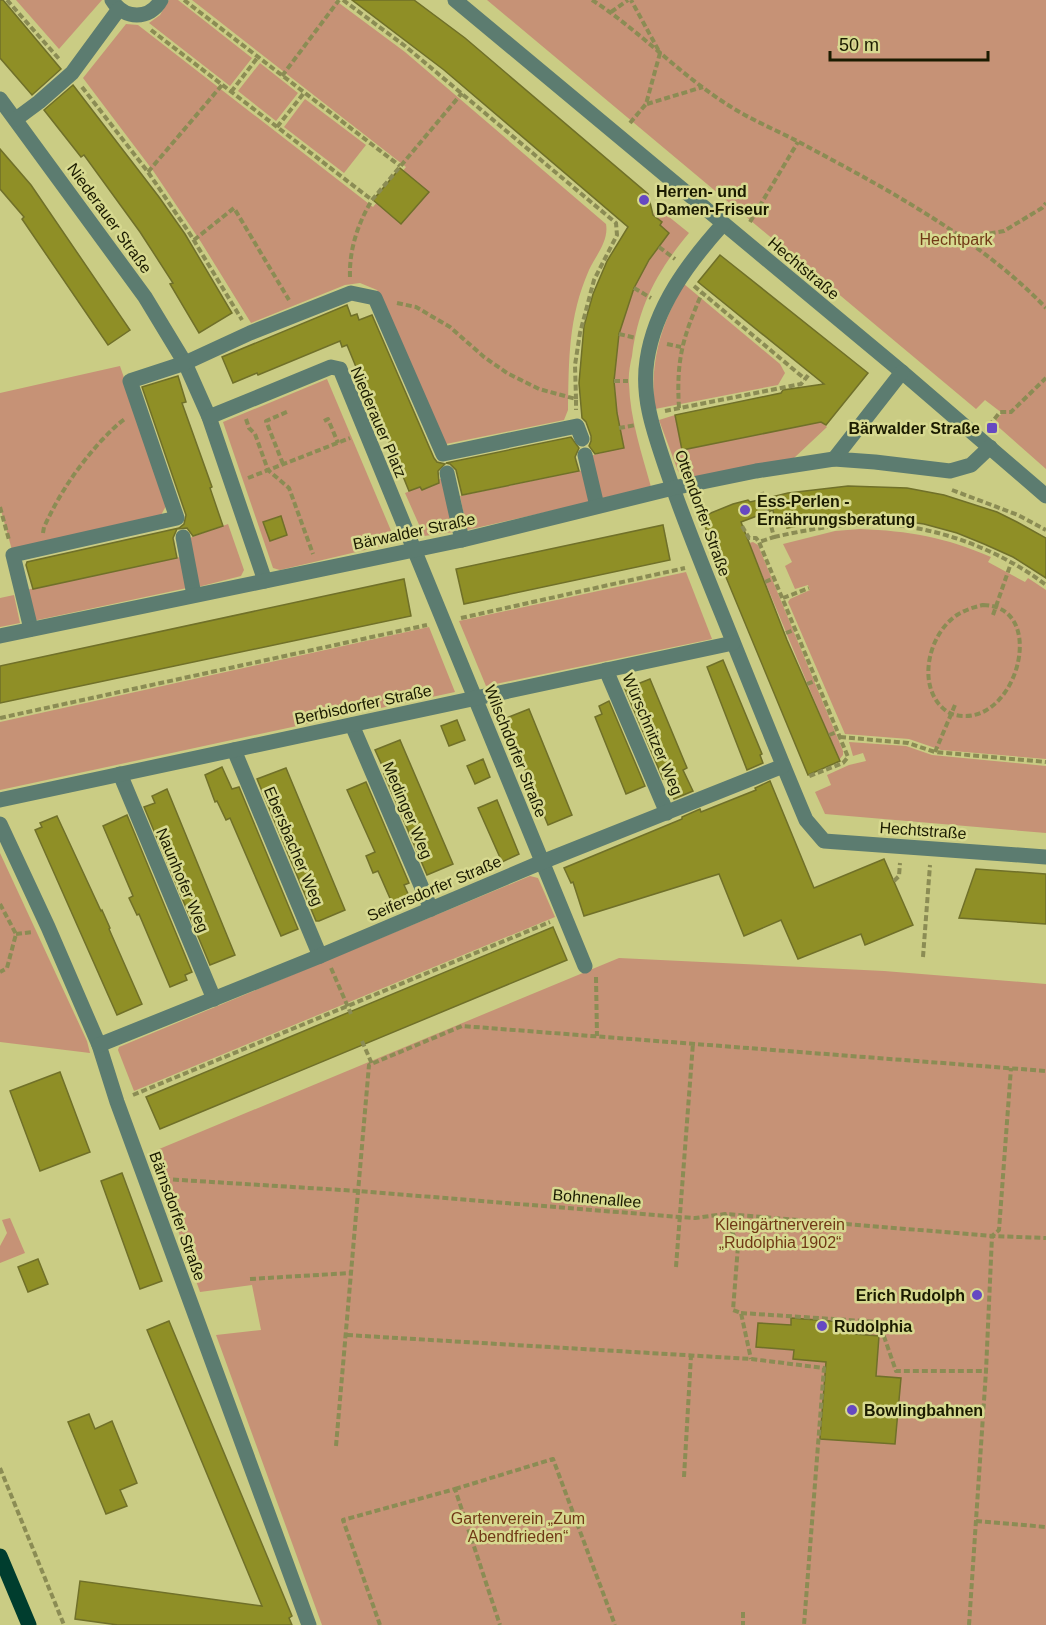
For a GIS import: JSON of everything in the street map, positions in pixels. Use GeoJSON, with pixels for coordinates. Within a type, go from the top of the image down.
{"type":"FeatureCollection","features":[{"type":"Feature","properties":{"kind":"main road"},"geometry":{"type":"LineString","coordinates":[[0,1556],[29,1625]]}},
{"type":"Feature","properties":{"kind":"street"},"geometry":{"type":"LineString","coordinates":[[16,119],[72,73],[121,8],[146,14],[161,0]]}},
{"type":"Feature","properties":{"kind":"street","name":"Hechtstraße"},"geometry":{"type":"LineString","coordinates":[[455,0],[902,372],[1046,496]]}},
{"type":"Feature","properties":{"kind":"street","name":"Niederauer Straße"},"geometry":{"type":"LineString","coordinates":[[0,99],[145,297],[184,363]]}},
{"type":"Feature","properties":{"kind":"street","name":"Ottendorfer Straße"},"geometry":{"type":"LineString","coordinates":[[723,224],[696,254],[658,321],[651,341],[645,381],[650,415],[673,488],[701,564],[806,820]]}},
{"type":"Feature","properties":{"kind":"street"},"geometry":{"type":"LineString","coordinates":[[194,596],[180,528],[130,381],[184,363],[250,333],[351,293],[375,298],[444,462],[462,540]]}},
{"type":"Feature","properties":{"kind":"street"},"geometry":{"type":"LineString","coordinates":[[184,363],[209,417],[265,581]]}},
{"type":"Feature","properties":{"kind":"street","name":"Niederauer Platz"},"geometry":{"type":"LineString","coordinates":[[209,417],[331,367],[340,369],[414,550]]}},
{"type":"Feature","properties":{"kind":"street"},"geometry":{"type":"LineString","coordinates":[[834,459],[902,372]]}},
{"type":"Feature","properties":{"kind":"street"},"geometry":{"type":"LineString","coordinates":[[444,462],[581,440],[597,506]]}},
{"type":"Feature","properties":{"kind":"street","name":"Bärwalder Straße"},"geometry":{"type":"LineString","coordinates":[[0,636],[462,540],[673,488],[756,471],[834,459],[950,471],[971,465],[990,447]]}},
{"type":"Feature","properties":{"kind":"street"},"geometry":{"type":"LineString","coordinates":[[31,629],[13,555],[43,548],[180,528]]}},
{"type":"Feature","properties":{"kind":"street","name":"Wilschdorfer Straße"},"geometry":{"type":"LineString","coordinates":[[414,550],[564,916],[591,967]]}},
{"type":"Feature","properties":{"kind":"street","name":"Berbisdorfer Straße"},"geometry":{"type":"LineString","coordinates":[[0,800],[733,643]]}},
{"type":"Feature","properties":{"kind":"street","name":"Würschnitzer Weg"},"geometry":{"type":"LineString","coordinates":[[606,670],[667,813]]}},
{"type":"Feature","properties":{"kind":"street","name":"Medinger Weg"},"geometry":{"type":"LineString","coordinates":[[352,724],[431,909]]}},
{"type":"Feature","properties":{"kind":"street","name":"Ebersbacher Weg"},"geometry":{"type":"LineString","coordinates":[[234,750],[322,955]]}},
{"type":"Feature","properties":{"kind":"street","name":"Seifersdorfer Straße"},"geometry":{"type":"LineString","coordinates":[[99,1045],[322,955],[542,862],[783,766]]}},
{"type":"Feature","properties":{"kind":"street","name":"Naunhofer Weg"},"geometry":{"type":"LineString","coordinates":[[120,774],[213,999]]}},
{"type":"Feature","properties":{"kind":"street","name":"Hechtstraße"},"geometry":{"type":"LineString","coordinates":[[806,820],[824,841],[1046,857]]}},
{"type":"Feature","properties":{"kind":"street","name":"Bärnsdorfer Straße"},"geometry":{"type":"LineString","coordinates":[[0,824],[99,1045],[117,1102],[309,1625]]}},
{"type":"Feature","properties":{"kind":"path"},"geometry":{"type":"LineString","coordinates":[[7,0],[72,73],[148,172],[194,240],[250,333]]}},
{"type":"Feature","properties":{"kind":"path"},"geometry":{"type":"LineString","coordinates":[[184,0],[400,166]]}},
{"type":"Feature","properties":{"kind":"path"},"geometry":{"type":"LineString","coordinates":[[282,76],[341,0],[405,46],[616,223],[617,235],[594,280],[585,311],[575,365],[581,440]]}},
{"type":"Feature","properties":{"kind":"path"},"geometry":{"type":"LineString","coordinates":[[592,0],[611,12],[660,54],[725,104],[892,194],[975,246],[1030,291],[1046,308]]}},
{"type":"Feature","properties":{"kind":"path"},"geometry":{"type":"LineString","coordinates":[[611,12],[630,0],[660,54],[646,104],[630,123]]}},
{"type":"Feature","properties":{"kind":"path"},"geometry":{"type":"LineString","coordinates":[[121,8],[372,200]]}},
{"type":"Feature","properties":{"kind":"path"},"geometry":{"type":"LineString","coordinates":[[231,92],[258,57]]}},
{"type":"Feature","properties":{"kind":"path"},"geometry":{"type":"LineString","coordinates":[[148,172],[222,85]]}},
{"type":"Feature","properties":{"kind":"path"},"geometry":{"type":"LineString","coordinates":[[646,104],[703,87]]}},
{"type":"Feature","properties":{"kind":"path"},"geometry":{"type":"LineString","coordinates":[[277,127],[304,93]]}},
{"type":"Feature","properties":{"kind":"path"},"geometry":{"type":"LineString","coordinates":[[351,293],[350,262],[361,218],[372,200],[462,93]]}},
{"type":"Feature","properties":{"kind":"path"},"geometry":{"type":"LineString","coordinates":[[750,222],[798,142]]}},
{"type":"Feature","properties":{"kind":"path"},"geometry":{"type":"LineString","coordinates":[[962,238],[1004,231],[1042,208],[1046,203]]}},
{"type":"Feature","properties":{"kind":"path"},"geometry":{"type":"LineString","coordinates":[[194,240],[234,208],[297,314]]}},
{"type":"Feature","properties":{"kind":"path"},"geometry":{"type":"LineString","coordinates":[[682,276],[806,379]]}},
{"type":"Feature","properties":{"kind":"path"},"geometry":{"type":"LineString","coordinates":[[679,408],[677,386],[681,347],[702,293]]}},
{"type":"Feature","properties":{"kind":"path"},"geometry":{"type":"LineString","coordinates":[[375,298],[416,308],[450,327],[484,357],[507,373],[539,389],[576,399]]}},
{"type":"Feature","properties":{"kind":"path"},"geometry":{"type":"LineString","coordinates":[[717,305],[721,300]]}},
{"type":"Feature","properties":{"kind":"path"},"geometry":{"type":"LineString","coordinates":[[755,337],[759,331]]}},
{"type":"Feature","properties":{"kind":"path"},"geometry":{"type":"LineString","coordinates":[[792,367],[796,362]]}},
{"type":"Feature","properties":{"kind":"path"},"geometry":{"type":"LineString","coordinates":[[650,415],[801,384],[810,373]]}},
{"type":"Feature","properties":{"kind":"path"},"geometry":{"type":"LineString","coordinates":[[989,426],[1000,412],[1011,412],[1046,378]]}},
{"type":"Feature","properties":{"kind":"path"},"geometry":{"type":"LineString","coordinates":[[240,404],[249,428],[255,434],[268,470],[289,488],[319,570]]}},
{"type":"Feature","properties":{"kind":"path"},"geometry":{"type":"LineString","coordinates":[[43,548],[44,527],[65,485],[118,424],[141,411]]}},
{"type":"Feature","properties":{"kind":"path"},"geometry":{"type":"LineString","coordinates":[[283,464],[266,421],[289,411]]}},
{"type":"Feature","properties":{"kind":"path"},"geometry":{"type":"LineString","coordinates":[[324,421],[328,419],[338,443]]}},
{"type":"Feature","properties":{"kind":"path"},"geometry":{"type":"LineString","coordinates":[[233,484],[364,432]]}},
{"type":"Feature","properties":{"kind":"path"},"geometry":{"type":"LineString","coordinates":[[949,489],[1009,511],[1046,530]]}},
{"type":"Feature","properties":{"kind":"path"},"geometry":{"type":"LineString","coordinates":[[762,492],[774,537]]}},
{"type":"Feature","properties":{"kind":"path"},"geometry":{"type":"LineString","coordinates":[[0,507],[13,555]]}},
{"type":"Feature","properties":{"kind":"path"},"geometry":{"type":"LineString","coordinates":[[759,542],[774,537],[835,526],[874,524],[906,526],[940,533],[967,542],[1011,563],[1046,585]]}},
{"type":"Feature","properties":{"kind":"path"},"geometry":{"type":"LineString","coordinates":[[742,526],[748,538],[756,538],[759,542],[848,757],[843,763],[791,784]]}},
{"type":"Feature","properties":{"kind":"path"},"geometry":{"type":"LineString","coordinates":[[993,615],[1011,563]]}},
{"type":"Feature","properties":{"kind":"path"},"geometry":{"type":"LineString","coordinates":[[0,718],[701,564]]}},
{"type":"Feature","properties":{"kind":"path"},"geometry":{"type":"LineString","coordinates":[[765,582],[774,578]]}},
{"type":"Feature","properties":{"kind":"path"},"geometry":{"type":"LineString","coordinates":[[783,598],[809,588]]}},
{"type":"Feature","properties":{"kind":"path"},"geometry":{"type":"LineString","coordinates":[[983,605],[996,606],[1010,616],[1017,627],[1021,644],[1012,682],[1003,695],[981,713],[970,716],[951,714],[939,705],[931,694],[928,670],[933,648],[939,634],[957,615],[983,605]]}},
{"type":"Feature","properties":{"kind":"path"},"geometry":{"type":"LineString","coordinates":[[786,633],[796,629]]}},
{"type":"Feature","properties":{"kind":"path"},"geometry":{"type":"LineString","coordinates":[[807,684],[817,680]]}},
{"type":"Feature","properties":{"kind":"path"},"geometry":{"type":"LineString","coordinates":[[935,752],[955,705]]}},
{"type":"Feature","properties":{"kind":"path"},"geometry":{"type":"LineString","coordinates":[[829,735],[837,732]]}},
{"type":"Feature","properties":{"kind":"path"},"geometry":{"type":"LineString","coordinates":[[840,737],[908,743],[935,752],[1046,762]]}},
{"type":"Feature","properties":{"kind":"path"},"geometry":{"type":"LineString","coordinates":[[923,957],[932,849]]}},
{"type":"Feature","properties":{"kind":"path"},"geometry":{"type":"LineString","coordinates":[[0,904],[16,934],[7,968],[0,972]]}},
{"type":"Feature","properties":{"kind":"path"},"geometry":{"type":"LineString","coordinates":[[117,1102],[564,916]]}},
{"type":"Feature","properties":{"kind":"path"},"geometry":{"type":"LineString","coordinates":[[322,955],[351,1014]]}},
{"type":"Feature","properties":{"kind":"path"},"geometry":{"type":"LineString","coordinates":[[591,967],[597,1036]]}},
{"type":"Feature","properties":{"kind":"path"},"geometry":{"type":"LineString","coordinates":[[370,1065],[462,1026],[1046,1071]]}},
{"type":"Feature","properties":{"kind":"path"},"geometry":{"type":"LineString","coordinates":[[336,1446],[370,1065],[362,1041]]}},
{"type":"Feature","properties":{"kind":"path"},"geometry":{"type":"LineString","coordinates":[[676,1267],[693,1044]]}},
{"type":"Feature","properties":{"kind":"path"},"geometry":{"type":"LineString","coordinates":[[969,1625],[986,1371],[992,1236],[999,1230],[1011,1068]]}},
{"type":"Feature","properties":{"kind":"path","name":"Bohnenallee"},"geometry":{"type":"LineString","coordinates":[[145,1179],[358,1191],[694,1218],[724,1214],[992,1236],[1046,1238]]}},
{"type":"Feature","properties":{"kind":"path"},"geometry":{"type":"LineString","coordinates":[[724,1214],[738,1246],[733,1310],[741,1313],[879,1323],[896,1371],[986,1371]]}},
{"type":"Feature","properties":{"kind":"path"},"geometry":{"type":"LineString","coordinates":[[250,1279],[351,1273]]}},
{"type":"Feature","properties":{"kind":"path"},"geometry":{"type":"LineString","coordinates":[[741,1313],[751,1359]]}},
{"type":"Feature","properties":{"kind":"path"},"geometry":{"type":"LineString","coordinates":[[347,1335],[751,1359],[824,1368],[804,1625]]}},
{"type":"Feature","properties":{"kind":"path"},"geometry":{"type":"LineString","coordinates":[[684,1477],[691,1356]]}},
{"type":"Feature","properties":{"kind":"path"},"geometry":{"type":"LineString","coordinates":[[380,1625],[343,1520],[553,1459],[615,1625]]}},
{"type":"Feature","properties":{"kind":"path"},"geometry":{"type":"LineString","coordinates":[[0,1468],[64,1625]]}},
{"type":"Feature","properties":{"kind":"path"},"geometry":{"type":"LineString","coordinates":[[455,1489],[500,1625]]}},
{"type":"Feature","properties":{"kind":"path"},"geometry":{"type":"LineString","coordinates":[[976,1521],[1046,1527]]}},
{"type":"Feature","properties":{"kind":"path"},"geometry":{"type":"LineString","coordinates":[[743,1612],[743,1625]]}},
{"type":"Feature","properties":{"kind":"green space"},"geometry":{"type":"Polygon","coordinates":[[[16,0],[102,0],[59,49],[16,0]]]}},
{"type":"Feature","properties":{"kind":"green space"},"geometry":{"type":"Polygon","coordinates":[[[169,0],[178,0],[252,58],[230,86],[149,23],[160,15],[169,0]]]}},
{"type":"Feature","properties":{"kind":"green space"},"geometry":{"type":"Polygon","coordinates":[[[192,0],[335,0],[405,52],[606,224],[604,242],[582,288],[573,322],[568,410],[564,420],[446,444],[377,290],[360,283],[345,285],[251,323],[154,172],[83,78],[126,24],[138,25],[373,207],[406,167],[192,0]]]}},
{"type":"Feature","properties":{"kind":"green space","name":"Hechtpark"},"geometry":{"type":"Polygon","coordinates":[[[487,0],[1046,0],[1046,469],[994,423],[1002,413],[985,400],[976,409],[487,0]]]}},
{"type":"Feature","properties":{"kind":"green space"},"geometry":{"type":"Polygon","coordinates":[[[260,63],[298,93],[276,121],[238,91],[260,63]]]}},
{"type":"Feature","properties":{"kind":"green space"},"geometry":{"type":"Polygon","coordinates":[[[305,99],[366,145],[344,173],[284,127],[305,99]]]}},
{"type":"Feature","properties":{"kind":"green space"},"geometry":{"type":"Polygon","coordinates":[[[658,208],[689,233],[667,261],[651,290],[639,321],[629,370],[632,410],[651,487],[599,499],[590,456],[624,447],[616,407],[617,347],[626,307],[634,288],[669,233],[660,225],[662,222],[653,215],[658,208]]]}},
{"type":"Feature","properties":{"kind":"green space"},"geometry":{"type":"Polygon","coordinates":[[[684,284],[780,364],[785,373],[778,385],[655,409],[655,360],[663,329],[684,284]]]}},
{"type":"Feature","properties":{"kind":"green space"},"geometry":{"type":"Polygon","coordinates":[[[120,366],[167,504],[160,517],[12,550],[0,507],[0,393],[120,366]]]}},
{"type":"Feature","properties":{"kind":"green space"},"geometry":{"type":"Polygon","coordinates":[[[327,379],[392,533],[392,541],[386,545],[280,570],[273,568],[223,422],[327,379]]]}},
{"type":"Feature","properties":{"kind":"green space"},"geometry":{"type":"Polygon","coordinates":[[[675,415],[683,450],[808,424],[814,416],[827,427],[794,458],[690,479],[683,477],[678,471],[659,420],[675,415]]]}},
{"type":"Feature","properties":{"kind":"green space"},"geometry":{"type":"Polygon","coordinates":[[[584,470],[590,502],[467,530],[460,496],[584,470]]]}},
{"type":"Feature","properties":{"kind":"green space"},"geometry":{"type":"Polygon","coordinates":[[[443,478],[454,532],[424,536],[405,493],[420,487],[422,490],[433,486],[432,482],[443,478]]]}},
{"type":"Feature","properties":{"kind":"green space"},"geometry":{"type":"Polygon","coordinates":[[[228,524],[244,570],[241,576],[198,587],[187,539],[228,524]]]}},
{"type":"Feature","properties":{"kind":"green space"},"geometry":{"type":"Polygon","coordinates":[[[860,529],[911,533],[958,544],[991,557],[988,562],[1025,582],[1028,578],[1046,590],[1046,759],[941,750],[909,739],[845,734],[788,602],[810,590],[808,585],[795,589],[785,566],[792,562],[783,544],[835,531],[860,529]]]}},
{"type":"Feature","properties":{"kind":"green space"},"geometry":{"type":"Polygon","coordinates":[[[753,542],[758,545],[843,751],[839,760],[749,543],[753,542]]]}},
{"type":"Feature","properties":{"kind":"green space"},"geometry":{"type":"Polygon","coordinates":[[[180,557],[187,588],[33,621],[26,590],[180,557]]]}},
{"type":"Feature","properties":{"kind":"green space"},"geometry":{"type":"Polygon","coordinates":[[[686,572],[712,639],[486,686],[459,621],[686,572]]]}},
{"type":"Feature","properties":{"kind":"green space"},"geometry":{"type":"Polygon","coordinates":[[[14,595],[20,623],[0,627],[0,598],[14,595]]]}},
{"type":"Feature","properties":{"kind":"green space"},"geometry":{"type":"Polygon","coordinates":[[[429,627],[455,692],[0,790],[0,722],[429,627]]]}},
{"type":"Feature","properties":{"kind":"green space"},"geometry":{"type":"Polygon","coordinates":[[[849,742],[906,746],[932,755],[1046,766],[1046,833],[825,814],[815,792],[831,785],[827,775],[849,765],[866,761],[863,753],[853,756],[849,742]]]}},
{"type":"Feature","properties":{"kind":"green space"},"geometry":{"type":"Polygon","coordinates":[[[0,853],[87,1041],[90,1053],[0,1042],[0,853]]]}},
{"type":"Feature","properties":{"kind":"green space"},"geometry":{"type":"Polygon","coordinates":[[[530,876],[538,878],[555,917],[134,1091],[118,1050],[119,1047],[530,876]]]}},
{"type":"Feature","properties":{"kind":"green space","name":"Kleingärtnerverein „Rudolphia 1902“"},"geometry":{"type":"Polygon","coordinates":[[[619,958],[884,971],[1046,984],[1046,1625],[322,1625],[216,1335],[261,1330],[252,1285],[200,1292],[164,1191],[166,1188],[161,1169],[153,1164],[152,1152],[619,958]]]}},
{"type":"Feature","properties":{"kind":"green space"},"geometry":{"type":"Polygon","coordinates":[[[10,1218],[25,1253],[0,1263],[0,1246],[7,1233],[2,1220],[10,1218]]]}},
{"type":"Feature","properties":{"kind":"building"},"geometry":{"type":"Polygon","coordinates":[[[0,0],[3,0],[61,69],[32,95],[0,58],[0,0]]]}},
{"type":"Feature","properties":{"kind":"building"},"geometry":{"type":"Polygon","coordinates":[[[352,0],[414,0],[465,38],[648,194],[653,215],[662,222],[660,225],[669,233],[649,260],[634,288],[619,334],[614,381],[624,448],[595,454],[589,446],[591,436],[582,418],[579,383],[584,326],[593,294],[607,261],[628,227],[444,70],[352,0]]]}},
{"type":"Feature","properties":{"kind":"building"},"geometry":{"type":"Polygon","coordinates":[[[73,85],[185,234],[232,313],[199,333],[170,284],[173,283],[140,232],[84,155],[81,157],[44,110],[73,85]]]}},
{"type":"Feature","properties":{"kind":"building"},"geometry":{"type":"Polygon","coordinates":[[[0,149],[31,185],[130,330],[108,345],[22,219],[24,217],[0,189],[0,149]]]}},
{"type":"Feature","properties":{"kind":"building"},"geometry":{"type":"Polygon","coordinates":[[[400,168],[429,192],[401,224],[373,200],[400,168]]]}},
{"type":"Feature","properties":{"kind":"building"},"geometry":{"type":"Polygon","coordinates":[[[720,255],[868,373],[826,425],[821,422],[682,450],[675,415],[781,393],[783,390],[824,384],[698,282],[720,255]]]}},
{"type":"Feature","properties":{"kind":"building"},"geometry":{"type":"Polygon","coordinates":[[[347,305],[351,316],[357,314],[359,320],[372,315],[434,458],[437,462],[445,464],[438,471],[439,483],[422,490],[420,487],[409,491],[365,383],[363,384],[347,345],[342,347],[340,341],[233,383],[222,357],[347,305]]]}},
{"type":"Feature","properties":{"kind":"building"},"geometry":{"type":"Polygon","coordinates":[[[178,376],[186,402],[182,403],[212,487],[210,488],[223,526],[193,536],[187,528],[177,529],[173,538],[177,558],[33,589],[27,562],[179,528],[184,524],[186,515],[142,387],[178,376]]]}},
{"type":"Feature","properties":{"kind":"building"},"geometry":{"type":"Polygon","coordinates":[[[571,437],[579,448],[575,457],[579,471],[462,495],[456,470],[446,463],[571,437]]]}},
{"type":"Feature","properties":{"kind":"building"},"geometry":{"type":"Polygon","coordinates":[[[848,486],[907,488],[944,495],[997,512],[1046,538],[1046,578],[1013,557],[984,544],[957,533],[924,524],[887,519],[852,519],[816,522],[787,528],[785,520],[775,522],[773,510],[741,522],[787,640],[840,761],[808,775],[701,517],[748,500],[750,502],[788,493],[848,486]]]}},
{"type":"Feature","properties":{"kind":"building"},"geometry":{"type":"Polygon","coordinates":[[[281,516],[287,535],[270,541],[263,522],[281,516]]]}},
{"type":"Feature","properties":{"kind":"building"},"geometry":{"type":"Polygon","coordinates":[[[663,525],[670,560],[464,604],[456,569],[663,525]]]}},
{"type":"Feature","properties":{"kind":"building"},"geometry":{"type":"Polygon","coordinates":[[[404,579],[411,616],[0,703],[0,666],[404,579]]]}},
{"type":"Feature","properties":{"kind":"building"},"geometry":{"type":"Polygon","coordinates":[[[723,660],[762,754],[760,755],[763,763],[747,770],[707,667],[723,660]]]}},
{"type":"Feature","properties":{"kind":"building"},"geometry":{"type":"Polygon","coordinates":[[[650,679],[687,768],[683,770],[693,791],[674,799],[665,778],[663,779],[625,689],[650,679]]]}},
{"type":"Feature","properties":{"kind":"building"},"geometry":{"type":"Polygon","coordinates":[[[609,701],[645,786],[626,794],[595,717],[602,714],[599,706],[609,701]]]}},
{"type":"Feature","properties":{"kind":"building"},"geometry":{"type":"Polygon","coordinates":[[[529,709],[572,815],[548,825],[504,719],[529,709]]]}},
{"type":"Feature","properties":{"kind":"building"},"geometry":{"type":"Polygon","coordinates":[[[457,720],[465,740],[449,746],[441,726],[457,720]]]}},
{"type":"Feature","properties":{"kind":"building"},"geometry":{"type":"Polygon","coordinates":[[[400,740],[453,864],[427,875],[375,750],[400,740]]]}},
{"type":"Feature","properties":{"kind":"building"},"geometry":{"type":"Polygon","coordinates":[[[483,759],[490,777],[475,784],[467,766],[483,759]]]}},
{"type":"Feature","properties":{"kind":"building"},"geometry":{"type":"Polygon","coordinates":[[[222,767],[232,789],[239,787],[298,929],[281,936],[230,818],[226,820],[217,801],[215,802],[205,775],[222,767]]]}},
{"type":"Feature","properties":{"kind":"building"},"geometry":{"type":"Polygon","coordinates":[[[286,768],[345,910],[319,921],[316,921],[257,779],[286,768]]]}},
{"type":"Feature","properties":{"kind":"building"},"geometry":{"type":"Polygon","coordinates":[[[770,781],[814,888],[884,859],[913,925],[865,945],[861,934],[798,959],[781,920],[744,936],[719,874],[584,916],[573,882],[571,883],[564,868],[682,819],[700,809],[701,812],[756,790],[755,788],[770,781]]]}},
{"type":"Feature","properties":{"kind":"building"},"geometry":{"type":"Polygon","coordinates":[[[366,782],[409,883],[404,885],[410,898],[393,905],[378,871],[373,873],[366,856],[375,852],[347,790],[366,782]]]}},
{"type":"Feature","properties":{"kind":"building"},"geometry":{"type":"Polygon","coordinates":[[[167,789],[235,955],[210,965],[144,807],[155,803],[152,796],[167,789]]]}},
{"type":"Feature","properties":{"kind":"building"},"geometry":{"type":"Polygon","coordinates":[[[497,800],[519,854],[502,862],[478,808],[497,800]]]}},
{"type":"Feature","properties":{"kind":"building"},"geometry":{"type":"Polygon","coordinates":[[[127,815],[192,972],[185,975],[187,980],[170,987],[139,914],[137,915],[129,898],[133,896],[103,826],[127,815]]]}},
{"type":"Feature","properties":{"kind":"building"},"geometry":{"type":"Polygon","coordinates":[[[57,816],[102,910],[142,1004],[117,1015],[35,830],[42,827],[40,823],[57,816]]]}},
{"type":"Feature","properties":{"kind":"building"},"geometry":{"type":"Polygon","coordinates":[[[976,869],[1046,874],[1046,924],[959,918],[976,869]]]}},
{"type":"Feature","properties":{"kind":"building"},"geometry":{"type":"Polygon","coordinates":[[[553,927],[567,960],[160,1129],[146,1097],[553,927]]]}},
{"type":"Feature","properties":{"kind":"building"},"geometry":{"type":"Polygon","coordinates":[[[60,1072],[90,1152],[40,1171],[10,1091],[60,1072]]]}},
{"type":"Feature","properties":{"kind":"building"},"geometry":{"type":"Polygon","coordinates":[[[122,1173],[162,1281],[140,1289],[101,1181],[122,1173]]]}},
{"type":"Feature","properties":{"kind":"building"},"geometry":{"type":"Polygon","coordinates":[[[38,1259],[48,1284],[28,1292],[18,1267],[38,1259]]]}},
{"type":"Feature","properties":{"kind":"building"},"geometry":{"type":"Polygon","coordinates":[[[791,1318],[843,1322],[843,1327],[856,1328],[855,1334],[879,1336],[876,1376],[901,1378],[895,1444],[820,1439],[826,1362],[793,1359],[794,1350],[756,1347],[758,1323],[791,1325],[791,1318]]]}},
{"type":"Feature","properties":{"kind":"building"},"geometry":{"type":"Polygon","coordinates":[[[169,1321],[292,1616],[289,1618],[292,1625],[118,1625],[75,1619],[80,1581],[262,1606],[147,1330],[169,1321]]]}},
{"type":"Feature","properties":{"kind":"building"},"geometry":{"type":"Polygon","coordinates":[[[89,1414],[95,1429],[112,1421],[137,1483],[120,1490],[127,1506],[106,1514],[68,1422],[89,1414]]]}},
{"type":"Feature","properties":{"kind":"place","name":"Herren- und Damen-Friseur"},"geometry":{"type":"Point","coordinates":[644,200]}},
{"type":"Feature","properties":{"kind":"place","name":"Bärwalder Straße"},"geometry":{"type":"Point","coordinates":[992,428]}},
{"type":"Feature","properties":{"kind":"place","name":"Ess-Perlen - Ernährungsberatung"},"geometry":{"type":"Point","coordinates":[745,510]}},
{"type":"Feature","properties":{"kind":"place","name":"Erich Rudolph"},"geometry":{"type":"Point","coordinates":[977,1295]}},
{"type":"Feature","properties":{"kind":"place","name":"Rudolphia"},"geometry":{"type":"Point","coordinates":[822,1326]}},
{"type":"Feature","properties":{"kind":"place","name":"Bowlingbahnen"},"geometry":{"type":"Point","coordinates":[852,1410]}},
{"type":"Feature","properties":{"kind":"park label","name":"Gartenverein „Zum Abendfrieden“"},"geometry":{"type":"Point","coordinates":[518,1527]}}]}
